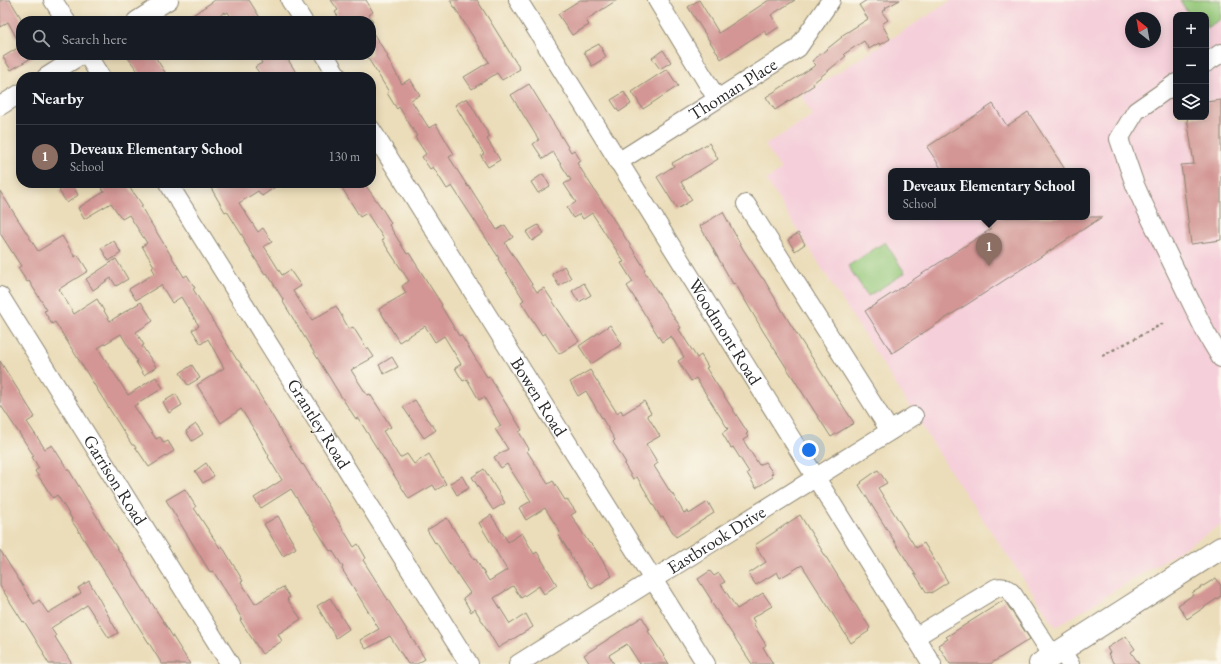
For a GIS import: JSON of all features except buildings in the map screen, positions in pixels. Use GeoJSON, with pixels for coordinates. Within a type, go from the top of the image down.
{"type":"FeatureCollection","features":[{"type":"Feature","properties":{"kind":"main road"},"geometry":{"type":"LineString","coordinates":[[1056,658],[1221,548]]}},
{"type":"Feature","properties":{"kind":"street"},"geometry":{"type":"LineString","coordinates":[[53,0],[63,16]]}},
{"type":"Feature","properties":{"kind":"street"},"geometry":{"type":"LineString","coordinates":[[144,16],[169,0]]}},
{"type":"Feature","properties":{"kind":"street"},"geometry":{"type":"LineString","coordinates":[[290,0],[300,16]]}},
{"type":"Feature","properties":{"kind":"street","name":"Woodmont Road"},"geometry":{"type":"LineString","coordinates":[[519,0],[618,162],[932,664]]}},
{"type":"Feature","properties":{"kind":"street"},"geometry":{"type":"LineString","coordinates":[[656,0],[718,99]]}},
{"type":"Feature","properties":{"kind":"street","name":"Thoman Place"},"geometry":{"type":"LineString","coordinates":[[618,162],[798,48],[831,0]]}},
{"type":"Feature","properties":{"kind":"street"},"geometry":{"type":"LineString","coordinates":[[1209,61],[1221,53]]}},
{"type":"Feature","properties":{"kind":"street"},"geometry":{"type":"LineString","coordinates":[[54,72],[73,60]]}},
{"type":"Feature","properties":{"kind":"street"},"geometry":{"type":"LineString","coordinates":[[90,60],[98,72]]}},
{"type":"Feature","properties":{"kind":"street"},"geometry":{"type":"LineString","coordinates":[[328,60],[335,72]]}},
{"type":"Feature","properties":{"kind":"street"},"geometry":{"type":"LineString","coordinates":[[1175,84],[1136,110],[1120,139],[1135,185],[1143,203],[1206,333],[1221,358]]}},
{"type":"Feature","properties":{"kind":"street"},"geometry":{"type":"LineString","coordinates":[[0,106],[16,96]]}},
{"type":"Feature","properties":{"kind":"street","name":"Bowen Road"},"geometry":{"type":"LineString","coordinates":[[376,137],[706,664]]}},
{"type":"Feature","properties":{"kind":"street","name":"Grantley Road"},"geometry":{"type":"LineString","coordinates":[[171,188],[469,664]]}},
{"type":"Feature","properties":{"kind":"street"},"geometry":{"type":"LineString","coordinates":[[746,204],[890,431]]}},
{"type":"Feature","properties":{"kind":"street","name":"Garrison Road"},"geometry":{"type":"LineString","coordinates":[[0,296],[230,664]]}},
{"type":"Feature","properties":{"kind":"street","name":"Eastbrook Drive"},"geometry":{"type":"LineString","coordinates":[[518,664],[914,416]]}},
{"type":"Feature","properties":{"kind":"street"},"geometry":{"type":"LineString","coordinates":[[915,636],[996,588],[1001,587],[1007,588],[1012,593],[1056,658]]}},
{"type":"Feature","properties":{"kind":"path"},"geometry":{"type":"LineString","coordinates":[[1102,356],[1164,323]]}},
{"type":"Feature","properties":{"kind":"shaded area"},"geometry":{"type":"Polygon","coordinates":[[[952,0],[1221,0],[1221,525],[1056,627],[956,480],[766,180],[781,170],[765,145],[813,116],[801,96],[952,0]]]}},
{"type":"Feature","properties":{"kind":"green space"},"geometry":{"type":"Polygon","coordinates":[[[1180,0],[1221,0],[1221,19],[1209,26],[1209,12],[1187,12],[1180,0]]]}},
{"type":"Feature","properties":{"kind":"green space"},"geometry":{"type":"Polygon","coordinates":[[[885,242],[905,273],[868,296],[848,266],[885,242]]]}},
{"type":"Feature","properties":{"kind":"place","name":"Deveaux Elementary School"},"geometry":{"type":"Point","coordinates":[989,266]}}]}
